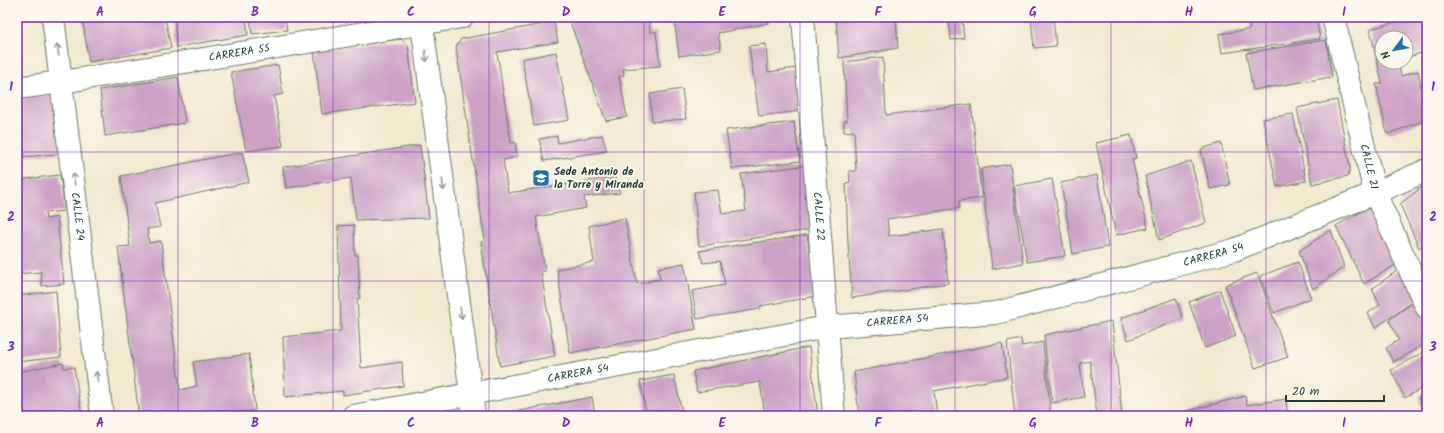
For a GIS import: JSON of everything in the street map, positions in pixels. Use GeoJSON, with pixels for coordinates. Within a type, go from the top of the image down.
{"type":"FeatureCollection","features":[{"type":"Feature","properties":{"kind":"street","name":"CALLE 24"},"geometry":{"type":"LineString","coordinates":[[53,17],[102,416]]}},
{"type":"Feature","properties":{"kind":"street","name":"CARRERA 55"},"geometry":{"type":"LineString","coordinates":[[17,88],[62,82],[422,20],[462,17]]}},
{"type":"Feature","properties":{"kind":"street","name":"CALLE 22"},"geometry":{"type":"LineString","coordinates":[[803,17],[834,416]]}},
{"type":"Feature","properties":{"kind":"street","name":"CALLE 21"},"geometry":{"type":"LineString","coordinates":[[1333,17],[1375,193],[1427,308]]}},
{"type":"Feature","properties":{"kind":"street"},"geometry":{"type":"LineString","coordinates":[[422,20],[474,416]]}},
{"type":"Feature","properties":{"kind":"street","name":"CARRERA 54"},"geometry":{"type":"LineString","coordinates":[[353,416],[827,327],[996,313],[1234,250],[1375,193],[1427,170]]}},
{"type":"Feature","properties":{"kind":"building"},"geometry":{"type":"Polygon","coordinates":[[[82,17],[165,17],[171,48],[89,62],[82,17]]]}},
{"type":"Feature","properties":{"kind":"building"},"geometry":{"type":"Polygon","coordinates":[[[174,17],[246,17],[248,35],[176,47],[174,17]]]}},
{"type":"Feature","properties":{"kind":"building"},"geometry":{"type":"Polygon","coordinates":[[[250,17],[285,17],[287,30],[252,34],[250,17]]]}},
{"type":"Feature","properties":{"kind":"building"},"geometry":{"type":"Polygon","coordinates":[[[295,17],[333,17],[333,19],[296,23],[295,17]]]}},
{"type":"Feature","properties":{"kind":"building"},"geometry":{"type":"Polygon","coordinates":[[[580,17],[649,17],[650,32],[656,32],[660,66],[623,69],[624,76],[619,76],[627,117],[606,121],[569,19],[580,17]]]}},
{"type":"Feature","properties":{"kind":"building"},"geometry":{"type":"Polygon","coordinates":[[[674,17],[767,17],[769,23],[718,33],[721,50],[679,56],[674,17]]]}},
{"type":"Feature","properties":{"kind":"building"},"geometry":{"type":"Polygon","coordinates":[[[836,17],[896,17],[898,48],[839,58],[836,17]]]}},
{"type":"Feature","properties":{"kind":"building"},"geometry":{"type":"Polygon","coordinates":[[[949,17],[974,17],[962,20],[964,38],[951,40],[949,17]]]}},
{"type":"Feature","properties":{"kind":"building"},"geometry":{"type":"Polygon","coordinates":[[[1031,17],[1053,17],[1056,46],[1034,48],[1031,17]]]}},
{"type":"Feature","properties":{"kind":"building"},"geometry":{"type":"Polygon","coordinates":[[[1248,17],[1316,17],[1320,39],[1222,53],[1219,34],[1250,29],[1248,17]]]}},
{"type":"Feature","properties":{"kind":"building"},"geometry":{"type":"Polygon","coordinates":[[[1362,17],[1374,17],[1374,18],[1363,20],[1362,17]]]}},
{"type":"Feature","properties":{"kind":"building"},"geometry":{"type":"Polygon","coordinates":[[[1414,17],[1427,17],[1427,51],[1414,55],[1414,30],[1374,30],[1374,47],[1370,29],[1414,17]]]}},
{"type":"Feature","properties":{"kind":"building"},"geometry":{"type":"Polygon","coordinates":[[[554,22],[558,42],[497,52],[511,143],[515,142],[517,157],[503,160],[508,193],[615,177],[620,193],[584,197],[586,208],[536,217],[545,271],[541,272],[555,356],[500,366],[481,242],[485,241],[456,47],[461,39],[554,22]]]}},
{"type":"Feature","properties":{"kind":"building"},"geometry":{"type":"Polygon","coordinates":[[[401,39],[408,45],[415,102],[322,114],[314,51],[401,39]]]}},
{"type":"Feature","properties":{"kind":"building"},"geometry":{"type":"Polygon","coordinates":[[[1326,40],[1332,77],[1253,90],[1246,53],[1326,40]]]}},
{"type":"Feature","properties":{"kind":"building"},"geometry":{"type":"Polygon","coordinates":[[[766,44],[768,72],[796,68],[801,111],[759,116],[749,46],[766,44]]]}},
{"type":"Feature","properties":{"kind":"building"},"geometry":{"type":"Polygon","coordinates":[[[556,52],[569,120],[534,126],[522,59],[556,52]]]}},
{"type":"Feature","properties":{"kind":"building"},"geometry":{"type":"Polygon","coordinates":[[[883,57],[886,115],[971,104],[982,198],[959,201],[959,208],[887,219],[889,236],[943,229],[948,283],[852,298],[846,183],[850,182],[849,171],[856,171],[854,131],[844,132],[844,121],[847,121],[844,62],[883,57]]]}},
{"type":"Feature","properties":{"kind":"building"},"geometry":{"type":"Polygon","coordinates":[[[278,65],[283,94],[274,96],[283,146],[246,151],[231,72],[278,65]]]}},
{"type":"Feature","properties":{"kind":"building"},"geometry":{"type":"Polygon","coordinates":[[[1379,70],[1400,70],[1401,76],[1418,71],[1427,120],[1387,134],[1376,84],[1382,83],[1379,70]]]}},
{"type":"Feature","properties":{"kind":"building"},"geometry":{"type":"Polygon","coordinates":[[[178,77],[185,123],[105,136],[100,90],[178,77]]]}},
{"type":"Feature","properties":{"kind":"building"},"geometry":{"type":"Polygon","coordinates":[[[682,89],[686,119],[652,122],[650,94],[682,89]]]}},
{"type":"Feature","properties":{"kind":"building"},"geometry":{"type":"Polygon","coordinates":[[[58,94],[66,153],[24,157],[20,124],[17,125],[17,99],[58,94]]]}},
{"type":"Feature","properties":{"kind":"building"},"geometry":{"type":"Polygon","coordinates":[[[1337,100],[1350,168],[1348,176],[1312,184],[1297,108],[1337,100]]]}},
{"type":"Feature","properties":{"kind":"building"},"geometry":{"type":"Polygon","coordinates":[[[1293,114],[1306,181],[1277,187],[1263,119],[1293,114]]]}},
{"type":"Feature","properties":{"kind":"building"},"geometry":{"type":"Polygon","coordinates":[[[794,122],[800,161],[732,169],[726,130],[794,122]]]}},
{"type":"Feature","properties":{"kind":"building"},"geometry":{"type":"Polygon","coordinates":[[[602,135],[607,151],[544,161],[539,139],[557,136],[558,143],[602,135]]]}},
{"type":"Feature","properties":{"kind":"building"},"geometry":{"type":"Polygon","coordinates":[[[1131,135],[1136,158],[1132,159],[1148,228],[1116,235],[1096,143],[1131,135]]]}},
{"type":"Feature","properties":{"kind":"building"},"geometry":{"type":"Polygon","coordinates":[[[1221,143],[1230,185],[1210,189],[1201,149],[1221,143]]]}},
{"type":"Feature","properties":{"kind":"building"},"geometry":{"type":"Polygon","coordinates":[[[420,145],[429,218],[356,220],[351,178],[286,188],[283,167],[420,145]]]}},
{"type":"Feature","properties":{"kind":"building"},"geometry":{"type":"Polygon","coordinates":[[[242,152],[249,182],[155,203],[160,227],[147,229],[149,243],[161,241],[180,390],[197,386],[193,362],[249,354],[255,410],[215,416],[139,416],[118,247],[130,246],[121,176],[242,152]]]}},
{"type":"Feature","properties":{"kind":"building"},"geometry":{"type":"Polygon","coordinates":[[[1191,161],[1206,223],[1159,240],[1145,176],[1191,161]]]}},
{"type":"Feature","properties":{"kind":"building"},"geometry":{"type":"Polygon","coordinates":[[[1010,164],[1023,263],[992,269],[981,169],[1010,164]]]}},
{"type":"Feature","properties":{"kind":"building"},"geometry":{"type":"Polygon","coordinates":[[[808,165],[816,229],[699,246],[694,192],[718,190],[722,214],[746,211],[741,174],[808,165]]]}},
{"type":"Feature","properties":{"kind":"building"},"geometry":{"type":"Polygon","coordinates":[[[60,175],[65,211],[45,213],[46,219],[57,217],[64,284],[42,286],[41,272],[17,274],[17,180],[60,175]]]}},
{"type":"Feature","properties":{"kind":"building"},"geometry":{"type":"Polygon","coordinates":[[[1097,175],[1108,247],[1073,254],[1061,183],[1097,175]]]}},
{"type":"Feature","properties":{"kind":"building"},"geometry":{"type":"Polygon","coordinates":[[[1052,179],[1065,256],[1027,262],[1014,186],[1052,179]]]}},
{"type":"Feature","properties":{"kind":"building"},"geometry":{"type":"Polygon","coordinates":[[[1427,183],[1427,241],[1419,248],[1400,204],[1427,183]]]}},
{"type":"Feature","properties":{"kind":"building"},"geometry":{"type":"Polygon","coordinates":[[[1367,208],[1374,209],[1400,262],[1364,284],[1336,226],[1367,208]]]}},
{"type":"Feature","properties":{"kind":"building"},"geometry":{"type":"Polygon","coordinates":[[[625,218],[637,284],[660,279],[658,268],[684,263],[696,329],[570,353],[557,269],[594,262],[589,226],[625,218]]]}},
{"type":"Feature","properties":{"kind":"building"},"geometry":{"type":"Polygon","coordinates":[[[354,225],[355,255],[358,255],[360,299],[357,298],[361,368],[402,362],[403,386],[343,395],[343,391],[285,397],[283,337],[341,331],[338,226],[354,225]]]}},
{"type":"Feature","properties":{"kind":"building"},"geometry":{"type":"Polygon","coordinates":[[[1331,230],[1344,267],[1313,289],[1299,251],[1331,230]]]}},
{"type":"Feature","properties":{"kind":"building"},"geometry":{"type":"Polygon","coordinates":[[[807,235],[817,296],[760,306],[760,309],[697,319],[692,291],[725,285],[720,261],[703,263],[699,251],[807,235]]]}},
{"type":"Feature","properties":{"kind":"building"},"geometry":{"type":"Polygon","coordinates":[[[1298,262],[1311,298],[1274,313],[1260,276],[1298,262]]]}},
{"type":"Feature","properties":{"kind":"building"},"geometry":{"type":"Polygon","coordinates":[[[1402,267],[1418,298],[1375,328],[1368,313],[1380,305],[1372,289],[1402,267]]]}},
{"type":"Feature","properties":{"kind":"building"},"geometry":{"type":"Polygon","coordinates":[[[1257,273],[1288,357],[1255,368],[1225,285],[1257,273]]]}},
{"type":"Feature","properties":{"kind":"building"},"geometry":{"type":"Polygon","coordinates":[[[1220,290],[1236,336],[1205,348],[1189,302],[1220,290]]]}},
{"type":"Feature","properties":{"kind":"building"},"geometry":{"type":"Polygon","coordinates":[[[56,291],[61,357],[17,362],[17,296],[56,291]]]}},
{"type":"Feature","properties":{"kind":"building"},"geometry":{"type":"Polygon","coordinates":[[[1176,298],[1183,318],[1128,340],[1121,318],[1176,298]]]}},
{"type":"Feature","properties":{"kind":"building"},"geometry":{"type":"Polygon","coordinates":[[[1418,299],[1427,318],[1427,343],[1393,362],[1386,348],[1399,340],[1389,320],[1418,299]]]}},
{"type":"Feature","properties":{"kind":"building"},"geometry":{"type":"Polygon","coordinates":[[[1112,321],[1122,416],[1097,416],[1090,361],[1080,363],[1084,397],[1052,403],[1044,335],[1112,321]]]}},
{"type":"Feature","properties":{"kind":"building"},"geometry":{"type":"Polygon","coordinates":[[[1021,339],[1022,346],[1043,342],[1051,416],[1015,416],[1007,342],[1021,339]]]}},
{"type":"Feature","properties":{"kind":"building"},"geometry":{"type":"Polygon","coordinates":[[[1002,343],[1007,377],[934,391],[937,416],[859,416],[854,372],[1002,343]]]}},
{"type":"Feature","properties":{"kind":"building"},"geometry":{"type":"Polygon","coordinates":[[[809,347],[818,416],[765,416],[760,382],[697,392],[693,371],[809,347]]]}},
{"type":"Feature","properties":{"kind":"building"},"geometry":{"type":"Polygon","coordinates":[[[1427,350],[1427,385],[1405,398],[1391,370],[1427,350]]]}},
{"type":"Feature","properties":{"kind":"building"},"geometry":{"type":"Polygon","coordinates":[[[63,363],[64,368],[74,367],[82,416],[17,416],[17,372],[63,363]]]}},
{"type":"Feature","properties":{"kind":"building"},"geometry":{"type":"Polygon","coordinates":[[[674,375],[683,416],[647,416],[640,381],[674,375]]]}},
{"type":"Feature","properties":{"kind":"building"},"geometry":{"type":"Polygon","coordinates":[[[1427,393],[1427,416],[1425,416],[1418,397],[1427,393]]]}},
{"type":"Feature","properties":{"kind":"building"},"geometry":{"type":"Polygon","coordinates":[[[1245,396],[1247,405],[1286,399],[1288,416],[1176,416],[1176,414],[1245,396]]]}},
{"type":"Feature","properties":{"kind":"building"},"geometry":{"type":"Polygon","coordinates":[[[592,397],[595,416],[504,416],[503,414],[592,397]]]}},
{"type":"Feature","properties":{"kind":"building"},"geometry":{"type":"Polygon","coordinates":[[[448,410],[448,416],[428,416],[428,415],[448,410]]]}},
{"type":"Feature","properties":{"kind":"place","name":"Sede Antonio de la Torre y Miranda"},"geometry":{"type":"Point","coordinates":[541,178]}}]}
